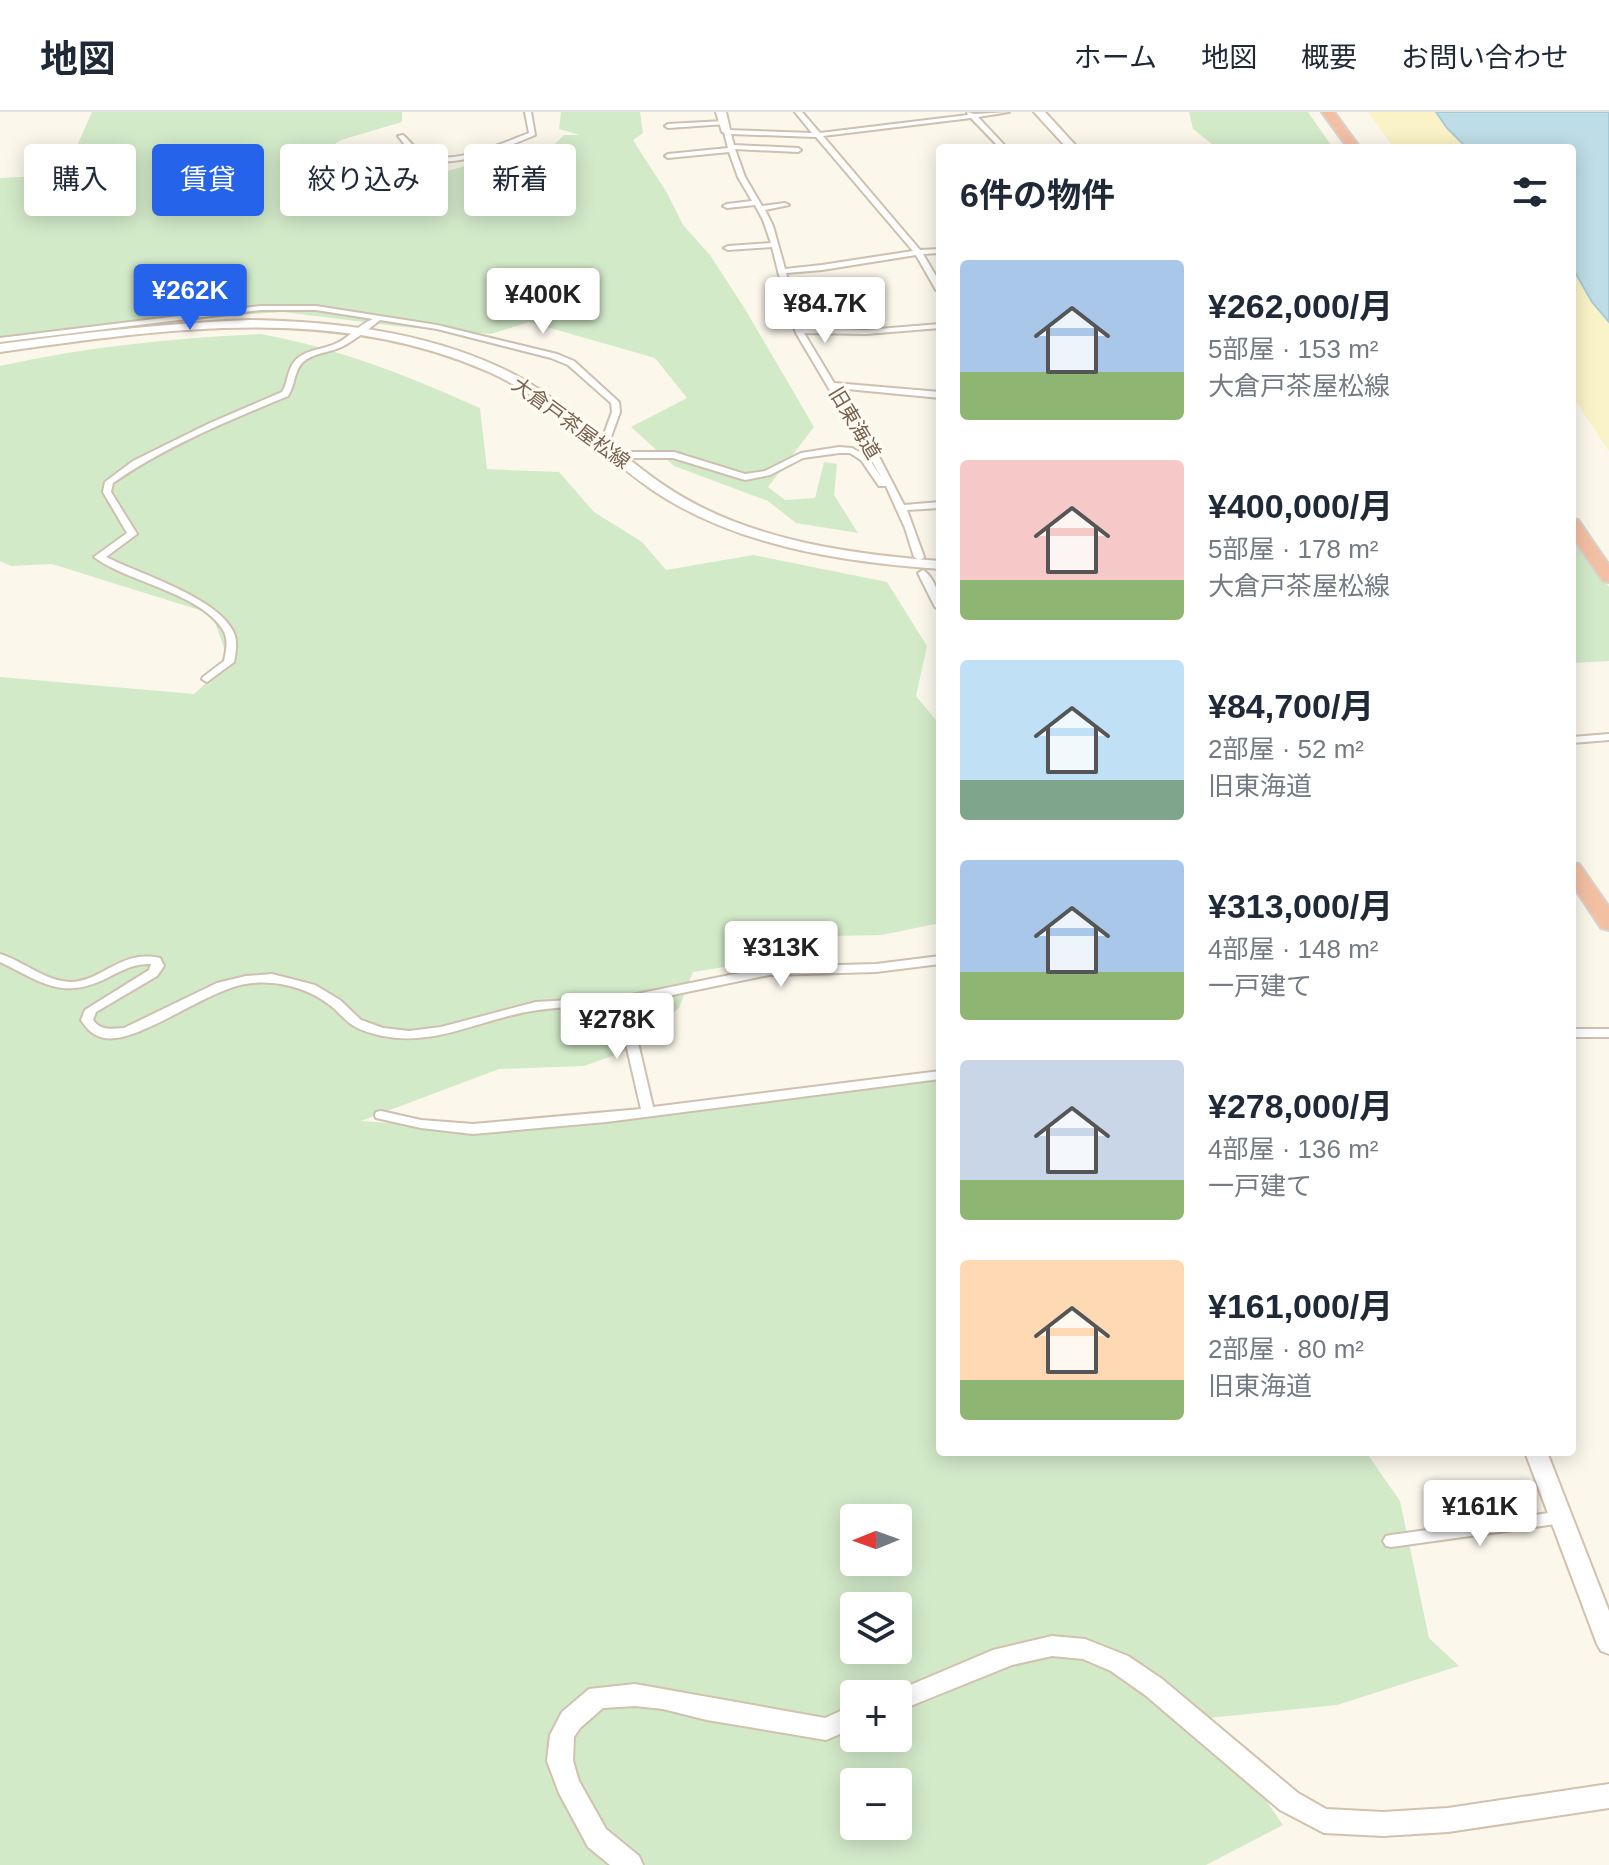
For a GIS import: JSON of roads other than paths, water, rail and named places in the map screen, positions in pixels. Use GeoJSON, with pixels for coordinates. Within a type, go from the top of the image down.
{"type":"FeatureCollection","features":[{"type":"Feature","properties":{"kind":"highway"},"geometry":{"type":"LineString","coordinates":[[1316,112],[1339,144]]}},
{"type":"Feature","properties":{"kind":"highway"},"geometry":{"type":"LineString","coordinates":[[1328,112],[1351,144]]}},
{"type":"Feature","properties":{"kind":"highway"},"geometry":{"type":"LineString","coordinates":[[1576,518],[1609,563]]}},
{"type":"Feature","properties":{"kind":"highway"},"geometry":{"type":"LineString","coordinates":[[1576,530],[1609,577]]}},
{"type":"Feature","properties":{"kind":"highway"},"geometry":{"type":"LineString","coordinates":[[1576,875],[1609,923]]}},
{"type":"Feature","properties":{"kind":"street"},"geometry":{"type":"LineString","coordinates":[[401,136],[420,155],[437,160],[484,153],[533,134],[528,112]]}},
{"type":"Feature","properties":{"kind":"street"},"geometry":{"type":"LineString","coordinates":[[798,112],[919,252],[936,283]]}},
{"type":"Feature","properties":{"kind":"street"},"geometry":{"type":"LineString","coordinates":[[668,126],[724,122],[818,135],[1006,112]]}},
{"type":"Feature","properties":{"kind":"street"},"geometry":{"type":"LineString","coordinates":[[1039,112],[1069,144]]}},
{"type":"Feature","properties":{"kind":"street"},"geometry":{"type":"LineString","coordinates":[[971,114],[1000,144]]}},
{"type":"Feature","properties":{"kind":"street","name":"旧東海道"},"geometry":{"type":"LineString","coordinates":[[724,122],[744,183],[759,205],[775,245],[799,330],[890,483],[903,508],[919,557]]}},
{"type":"Feature","properties":{"kind":"street"},"geometry":{"type":"LineString","coordinates":[[668,156],[732,148],[798,150]]}},
{"type":"Feature","properties":{"kind":"street"},"geometry":{"type":"LineString","coordinates":[[727,206],[785,205]]}},
{"type":"Feature","properties":{"kind":"street"},"geometry":{"type":"LineString","coordinates":[[728,248],[775,245]]}},
{"type":"Feature","properties":{"kind":"street"},"geometry":{"type":"LineString","coordinates":[[782,271],[821,269],[936,251]]}},
{"type":"Feature","properties":{"kind":"street"},"geometry":{"type":"LineString","coordinates":[[0,340],[261,308],[316,308],[466,334],[571,363],[615,402],[616,412],[604,445]]}},
{"type":"Feature","properties":{"kind":"street"},"geometry":{"type":"LineString","coordinates":[[207,679],[229,662],[233,644],[227,627],[186,598],[99,557],[132,534],[107,492],[109,482],[136,463],[285,394],[292,386],[294,367],[300,359],[345,342],[356,331],[379,320]]}},
{"type":"Feature","properties":{"kind":"street","name":"大倉戸茶屋松線"},"geometry":{"type":"LineString","coordinates":[[0,348],[108,333],[232,324],[356,331],[445,351],[494,369],[528,387],[684,504],[751,531],[838,552],[936,565]]}},
{"type":"Feature","properties":{"kind":"street"},"geometry":{"type":"LineString","coordinates":[[799,330],[866,332],[936,326]]}},
{"type":"Feature","properties":{"kind":"street"},"geometry":{"type":"LineString","coordinates":[[832,385],[936,395]]}},
{"type":"Feature","properties":{"kind":"street"},"geometry":{"type":"LineString","coordinates":[[617,455],[674,455],[745,477],[767,473],[801,456],[852,451],[864,458],[882,484],[890,483]]}},
{"type":"Feature","properties":{"kind":"street"},"geometry":{"type":"LineString","coordinates":[[903,508],[936,505]]}},
{"type":"Feature","properties":{"kind":"street"},"geometry":{"type":"LineString","coordinates":[[936,581],[924,577],[936,600]]}},
{"type":"Feature","properties":{"kind":"street"},"geometry":{"type":"LineString","coordinates":[[1576,740],[1609,737]]}},
{"type":"Feature","properties":{"kind":"street"},"geometry":{"type":"LineString","coordinates":[[0,958],[56,983],[76,986],[129,963],[156,961],[158,966],[153,973],[91,1010],[87,1020],[93,1029],[106,1034],[126,1032],[221,986],[272,978],[311,988],[336,1003],[357,1023],[382,1032],[409,1035],[441,1031],[536,1006],[622,1001],[769,971],[876,968],[936,960]]}},
{"type":"Feature","properties":{"kind":"street"},"geometry":{"type":"LineString","coordinates":[[622,1001],[648,1113]]}},
{"type":"Feature","properties":{"kind":"street"},"geometry":{"type":"LineString","coordinates":[[1576,1033],[1609,1033]]}},
{"type":"Feature","properties":{"kind":"street"},"geometry":{"type":"LineString","coordinates":[[381,1115],[421,1124],[473,1129],[648,1113],[936,1076]]}},
{"type":"Feature","properties":{"kind":"street"},"geometry":{"type":"LineString","coordinates":[[1538,1456],[1609,1644]]}},
{"type":"Feature","properties":{"kind":"street"},"geometry":{"type":"LineString","coordinates":[[1391,1541],[1563,1517]]}},
{"type":"Feature","properties":{"kind":"street"},"geometry":{"type":"LineString","coordinates":[[912,1695],[1021,1652],[1054,1645],[1080,1648],[1131,1669],[1242,1765],[1323,1821],[1394,1826],[1609,1796]]}},
{"type":"Feature","properties":{"kind":"street"},"geometry":{"type":"LineString","coordinates":[[630,1865],[597,1838],[568,1785],[560,1761],[562,1735],[571,1720],[598,1697],[635,1695],[663,1698],[707,1709],[826,1729],[840,1722]]}},
{"type":"Feature","properties":{"kind":"water"},"geometry":{"type":"Polygon","coordinates":[[[1436,112],[1609,112],[1609,322],[1592,302],[1576,274],[1576,144],[1463,144],[1436,112]]]}}]}
